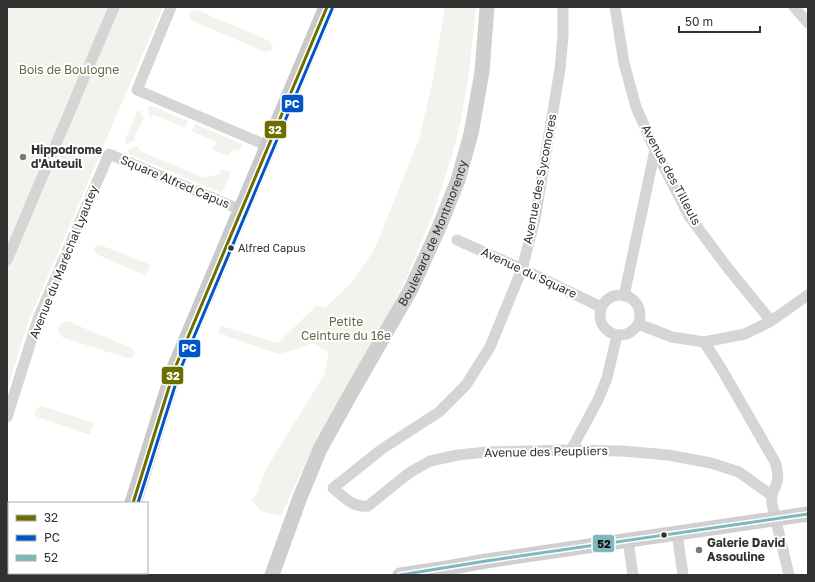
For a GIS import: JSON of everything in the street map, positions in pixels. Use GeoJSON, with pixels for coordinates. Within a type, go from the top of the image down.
{"type":"FeatureCollection","features":[{"type":"Feature","properties":{"kind":"main road"},"geometry":{"type":"LineString","coordinates":[[133,502],[175,368],[327,7]]}},
{"type":"Feature","properties":{"kind":"street"},"geometry":{"type":"LineString","coordinates":[[7,260],[114,7]]}},
{"type":"Feature","properties":{"kind":"street"},"geometry":{"type":"LineString","coordinates":[[171,7],[137,90],[268,146]]}},
{"type":"Feature","properties":{"kind":"street","name":"Boulevard de Montmorency"},"geometry":{"type":"LineString","coordinates":[[272,575],[299,500],[320,449],[412,289],[458,180],[471,134],[482,72],[487,7]]}},
{"type":"Feature","properties":{"kind":"street","name":"Avenue des Sycomores"},"geometry":{"type":"LineString","coordinates":[[334,488],[382,449],[439,412],[466,385],[490,347],[522,269],[535,219],[560,69],[563,35],[563,7]]}},
{"type":"Feature","properties":{"kind":"street","name":"Avenue des Tilleuls"},"geometry":{"type":"LineString","coordinates":[[615,7],[624,63],[636,107],[655,150],[689,216],[727,268],[772,321]]}},
{"type":"Feature","properties":{"kind":"street"},"geometry":{"type":"LineString","coordinates":[[794,7],[808,23]]}},
{"type":"Feature","properties":{"kind":"street"},"geometry":{"type":"LineString","coordinates":[[624,296],[655,150]]}},
{"type":"Feature","properties":{"kind":"street","name":"Square Alfred Capus"},"geometry":{"type":"LineString","coordinates":[[109,154],[241,210]]}},
{"type":"Feature","properties":{"kind":"street","name":"Avenue du Maréchal Lyautey"},"geometry":{"type":"LineString","coordinates":[[7,417],[38,319],[109,154]]}},
{"type":"Feature","properties":{"kind":"street","name":"Avenue du Square"},"geometry":{"type":"LineString","coordinates":[[457,240],[522,269],[601,308]]}},
{"type":"Feature","properties":{"kind":"street"},"geometry":{"type":"LineString","coordinates":[[638,324],[672,337],[704,342],[746,334],[772,321],[808,295]]}},
{"type":"Feature","properties":{"kind":"street"},"geometry":{"type":"LineString","coordinates":[[615,296],[624,296],[638,306],[640,318],[635,329],[630,333],[617,335],[606,330],[602,326],[600,320],[601,308],[610,298],[615,296]]}},
{"type":"Feature","properties":{"kind":"street"},"geometry":{"type":"LineString","coordinates":[[571,450],[598,400],[607,378],[617,335]]}},
{"type":"Feature","properties":{"kind":"street"},"geometry":{"type":"LineString","coordinates":[[704,342],[722,368],[775,462],[778,471],[778,481],[772,506],[789,575]]}},
{"type":"Feature","properties":{"kind":"street","name":"Avenue des Peupliers"},"geometry":{"type":"LineString","coordinates":[[334,488],[350,502],[360,507],[368,506],[409,473],[430,461],[458,455],[487,452],[571,450],[622,452],[668,455],[711,463],[739,472],[772,506]]}},
{"type":"Feature","properties":{"kind":"street"},"geometry":{"type":"LineString","coordinates":[[400,575],[453,572],[486,561],[677,533],[772,506],[808,514]]}},
{"type":"Feature","properties":{"kind":"street"},"geometry":{"type":"LineString","coordinates":[[677,533],[683,575]]}},
{"type":"Feature","properties":{"kind":"street"},"geometry":{"type":"LineString","coordinates":[[628,540],[633,575]]}},
{"type":"Feature","properties":{"kind":"green space","name":"Bois de Boulogne"},"geometry":{"type":"Polygon","coordinates":[[[7,7],[163,7],[27,325],[7,391],[7,7]]]}},
{"type":"Feature","properties":{"kind":"green space","name":"Petite Ceinture du 16e"},"geometry":{"type":"Polygon","coordinates":[[[445,7],[476,7],[469,72],[461,121],[433,214],[409,272],[389,313],[317,438],[281,516],[261,511],[251,499],[256,495],[266,469],[324,375],[329,353],[313,343],[298,349],[278,354],[218,333],[221,326],[278,343],[317,305],[325,308],[352,282],[373,252],[419,140],[433,79],[445,7]]]}},
{"type":"Feature","properties":{"kind":"green space"},"geometry":{"type":"Polygon","coordinates":[[[192,10],[197,10],[270,41],[273,47],[270,51],[265,52],[191,20],[189,15],[192,10]]]}},
{"type":"Feature","properties":{"kind":"green space"},"geometry":{"type":"Polygon","coordinates":[[[151,106],[188,121],[185,128],[154,115],[150,117],[147,107],[151,106]]]}},
{"type":"Feature","properties":{"kind":"green space"},"geometry":{"type":"Polygon","coordinates":[[[140,110],[144,119],[134,138],[135,140],[126,144],[125,140],[137,111],[140,110]]]}},
{"type":"Feature","properties":{"kind":"green space"},"geometry":{"type":"Polygon","coordinates":[[[195,124],[242,144],[240,150],[236,152],[235,149],[230,151],[231,154],[227,155],[213,150],[216,142],[192,131],[195,124]]]}},
{"type":"Feature","properties":{"kind":"green space"},"geometry":{"type":"Polygon","coordinates":[[[138,146],[140,151],[202,177],[219,175],[222,169],[231,172],[222,193],[129,154],[128,150],[138,146]]]}},
{"type":"Feature","properties":{"kind":"green space"},"geometry":{"type":"Polygon","coordinates":[[[98,244],[151,265],[146,276],[96,254],[94,248],[98,244]]]}},
{"type":"Feature","properties":{"kind":"green space"},"geometry":{"type":"Polygon","coordinates":[[[67,321],[132,348],[135,353],[132,358],[127,358],[64,338],[59,333],[59,328],[61,323],[67,321]]]}},
{"type":"Feature","properties":{"kind":"green space"},"geometry":{"type":"Polygon","coordinates":[[[42,406],[94,423],[90,435],[38,417],[35,415],[35,411],[42,406]]]}},
{"type":"Feature","properties":{"kind":"transit line","name":"32"},"geometry":{"type":"LineString","coordinates":[[133,502],[175,368],[327,7]]}},
{"type":"Feature","properties":{"kind":"transit line","name":"PC"},"geometry":{"type":"LineString","coordinates":[[138,502],[180,370],[332,9]]}},
{"type":"Feature","properties":{"kind":"transit line","name":"52"},"geometry":{"type":"LineString","coordinates":[[400,575],[808,514]]}},
{"type":"Feature","properties":{"kind":"place","name":"Hippodrome d'Auteuil"},"geometry":{"type":"Point","coordinates":[23,157]}},
{"type":"Feature","properties":{"kind":"place","name":"Alfred Capus"},"geometry":{"type":"Point","coordinates":[231,248]}},
{"type":"Feature","properties":{"kind":"place","name":"Galerie David Assouline"},"geometry":{"type":"Point","coordinates":[699,550]}}]}
